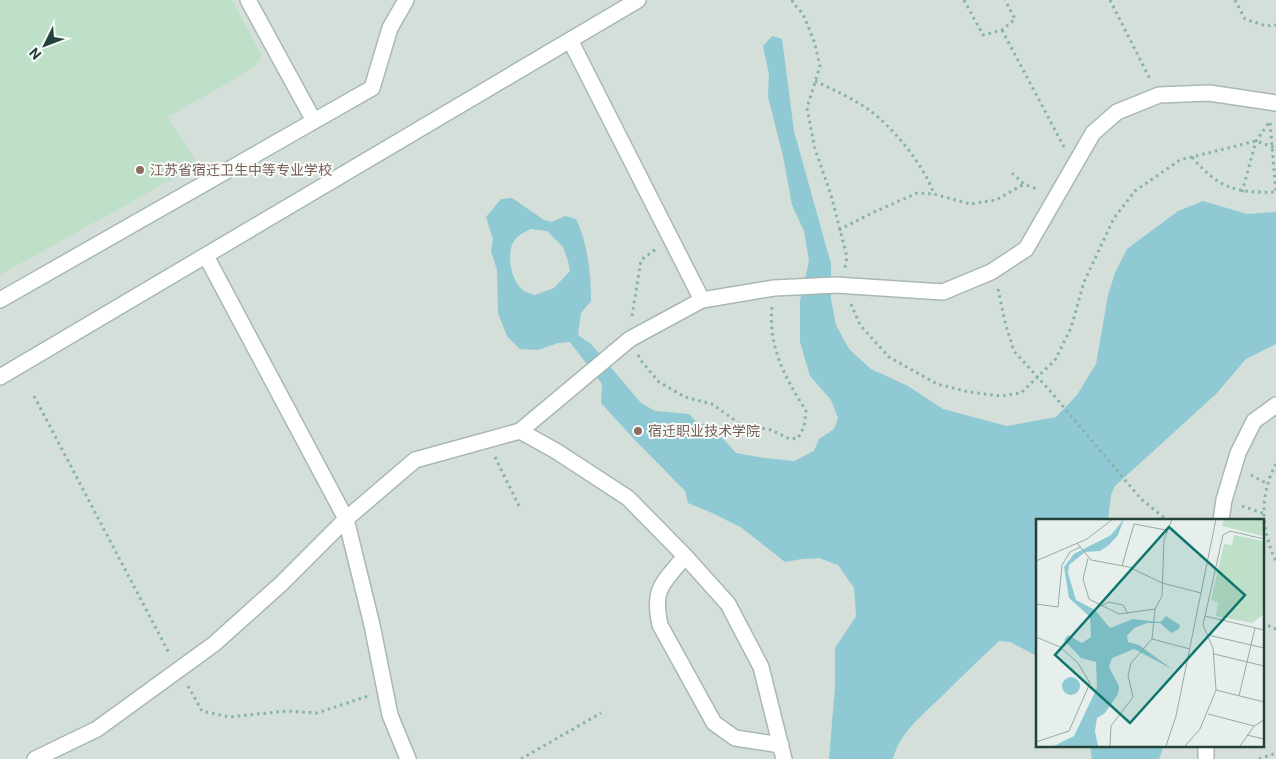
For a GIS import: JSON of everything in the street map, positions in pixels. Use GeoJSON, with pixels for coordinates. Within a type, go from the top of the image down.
{"type":"FeatureCollection","features":[{"type":"Feature","properties":{"kind":"lane"},"geometry":{"type":"LineString","coordinates":[[248,0],[314,121]]}},
{"type":"Feature","properties":{"kind":"lane"},"geometry":{"type":"LineString","coordinates":[[0,377],[638,0]]}},
{"type":"Feature","properties":{"kind":"lane"},"geometry":{"type":"LineString","coordinates":[[0,300],[372,88],[390,28],[401,3]]}},
{"type":"Feature","properties":{"kind":"lane"},"geometry":{"type":"LineString","coordinates":[[570,40],[702,300]]}},
{"type":"Feature","properties":{"kind":"lane"},"geometry":{"type":"LineString","coordinates":[[35,759],[97,729],[214,644],[281,584],[346,519],[415,460],[520,432],[630,339],[702,300],[780,288],[839,286],[943,292],[998,268],[1026,250],[1093,133],[1117,112],[1158,95],[1210,94],[1273,103]]}},
{"type":"Feature","properties":{"kind":"lane"},"geometry":{"type":"LineString","coordinates":[[206,256],[346,519],[372,625],[390,715],[408,759]]}},
{"type":"Feature","properties":{"kind":"lane"},"geometry":{"type":"LineString","coordinates":[[1221,519],[1224,500],[1238,453],[1254,421],[1276,405]]}},
{"type":"Feature","properties":{"kind":"lane"},"geometry":{"type":"LineString","coordinates":[[520,432],[556,451],[628,498],[685,556],[728,604],[761,667],[782,752]]}},
{"type":"Feature","properties":{"kind":"lane"},"geometry":{"type":"LineString","coordinates":[[685,556],[658,589],[656,607],[660,625],[714,723],[735,738],[782,752]]}},
{"type":"Feature","properties":{"kind":"lane"},"geometry":{"type":"LineString","coordinates":[[1206,746],[1206,759]]}},
{"type":"Feature","properties":{"kind":"path"},"geometry":{"type":"LineString","coordinates":[[792,0],[802,14],[814,41],[820,66],[807,108],[814,149],[832,195],[847,257],[839,286],[860,326],[889,357],[937,384],[969,392],[1001,396],[1021,393],[1055,360],[1071,328],[1084,282],[1114,218],[1135,191],[1180,160],[1256,141],[1274,147]]}},
{"type":"Feature","properties":{"kind":"path"},"geometry":{"type":"LineString","coordinates":[[964,0],[983,35],[1002,30],[1015,18],[1005,0]]}},
{"type":"Feature","properties":{"kind":"path"},"geometry":{"type":"LineString","coordinates":[[1110,0],[1158,95]]}},
{"type":"Feature","properties":{"kind":"path"},"geometry":{"type":"LineString","coordinates":[[1235,0],[1245,19],[1266,26],[1276,25]]}},
{"type":"Feature","properties":{"kind":"path"},"geometry":{"type":"LineString","coordinates":[[1002,30],[1074,166]]}},
{"type":"Feature","properties":{"kind":"path"},"geometry":{"type":"LineString","coordinates":[[815,81],[848,96],[871,111],[897,136],[908,150],[930,181],[934,194]]}},
{"type":"Feature","properties":{"kind":"path"},"geometry":{"type":"LineString","coordinates":[[1192,157],[1203,170],[1221,184],[1242,192],[1276,192],[1274,147],[1270,122],[1273,103]]}},
{"type":"Feature","properties":{"kind":"path"},"geometry":{"type":"LineString","coordinates":[[1242,192],[1256,141],[1270,122]]}},
{"type":"Feature","properties":{"kind":"path"},"geometry":{"type":"LineString","coordinates":[[1012,173],[1024,184],[1056,198]]}},
{"type":"Feature","properties":{"kind":"path"},"geometry":{"type":"LineString","coordinates":[[839,230],[917,193],[934,194],[970,204],[996,200],[1024,184]]}},
{"type":"Feature","properties":{"kind":"path"},"geometry":{"type":"LineString","coordinates":[[671,240],[641,260],[630,339],[642,362],[659,382],[684,397],[712,404],[740,424],[771,430],[790,439],[798,438],[804,427],[806,412],[788,383],[776,355],[771,321],[780,288]]}},
{"type":"Feature","properties":{"kind":"path"},"geometry":{"type":"LineString","coordinates":[[998,268],[998,294],[1014,351],[1141,499],[1166,519]]}},
{"type":"Feature","properties":{"kind":"path"},"geometry":{"type":"LineString","coordinates":[[34,396],[178,670],[202,711],[229,717],[287,711],[317,713],[385,690]]}},
{"type":"Feature","properties":{"kind":"path"},"geometry":{"type":"LineString","coordinates":[[486,441],[520,508]]}},
{"type":"Feature","properties":{"kind":"path"},"geometry":{"type":"LineString","coordinates":[[1276,464],[1264,496],[1264,529],[1276,561]]}},
{"type":"Feature","properties":{"kind":"path"},"geometry":{"type":"LineString","coordinates":[[1224,500],[1264,514]]}},
{"type":"Feature","properties":{"kind":"path"},"geometry":{"type":"LineString","coordinates":[[1264,624],[1276,630]]}},
{"type":"Feature","properties":{"kind":"path"},"geometry":{"type":"LineString","coordinates":[[521,759],[601,713]]}},
{"type":"Feature","properties":{"kind":"path"},"geometry":{"type":"LineString","coordinates":[[1259,759],[1276,753]]}},
{"type":"Feature","properties":{"kind":"shaded area","name":"宿迁职业技术学院"},"geometry":{"type":"Polygon","coordinates":[[[0,0],[1276,0],[1276,759],[0,759],[0,0]]]}},
{"type":"Feature","properties":{"kind":"green space"},"geometry":{"type":"Polygon","coordinates":[[[0,0],[232,0],[262,56],[253,68],[168,117],[198,165],[0,275],[0,0]]]}},
{"type":"Feature","properties":{"kind":"water"},"geometry":{"type":"Polygon","coordinates":[[[772,36],[782,39],[794,131],[831,264],[831,299],[836,325],[849,349],[871,369],[908,386],[943,409],[1007,426],[1056,417],[1077,395],[1096,364],[1108,295],[1115,273],[1127,249],[1178,211],[1203,201],[1247,214],[1276,212],[1276,344],[1246,359],[1216,394],[1115,486],[1111,495],[1108,519],[1036,519],[1036,655],[1010,642],[999,641],[912,726],[900,741],[893,759],[829,759],[835,687],[835,648],[856,616],[854,588],[838,565],[819,558],[785,562],[742,528],[688,503],[685,491],[601,403],[602,384],[570,342],[558,343],[538,350],[520,349],[507,336],[498,313],[497,270],[491,251],[493,239],[486,217],[501,199],[512,198],[544,220],[552,222],[565,216],[576,219],[586,249],[591,291],[591,301],[581,313],[578,335],[591,344],[641,403],[655,411],[689,414],[697,423],[711,425],[736,453],[794,461],[814,451],[819,439],[834,429],[838,418],[831,400],[810,376],[800,342],[800,301],[809,261],[804,231],[792,205],[783,156],[768,97],[769,74],[763,46],[772,36]],[[531,229],[516,238],[511,248],[511,269],[516,282],[524,291],[535,295],[554,288],[570,271],[563,247],[547,231],[531,229]]]}},
{"type":"Feature","properties":{"kind":"water"},"geometry":{"type":"Polygon","coordinates":[[[1090,746],[1164,746],[1159,759],[1092,759],[1090,746]]]}},
{"type":"Feature","properties":{"kind":"place","name":"江苏省宿迁卫生中等专业学校"},"geometry":{"type":"Point","coordinates":[140,170]}},
{"type":"Feature","properties":{"kind":"place","name":"宿迁职业技术学院"},"geometry":{"type":"Point","coordinates":[638,431]}}]}
